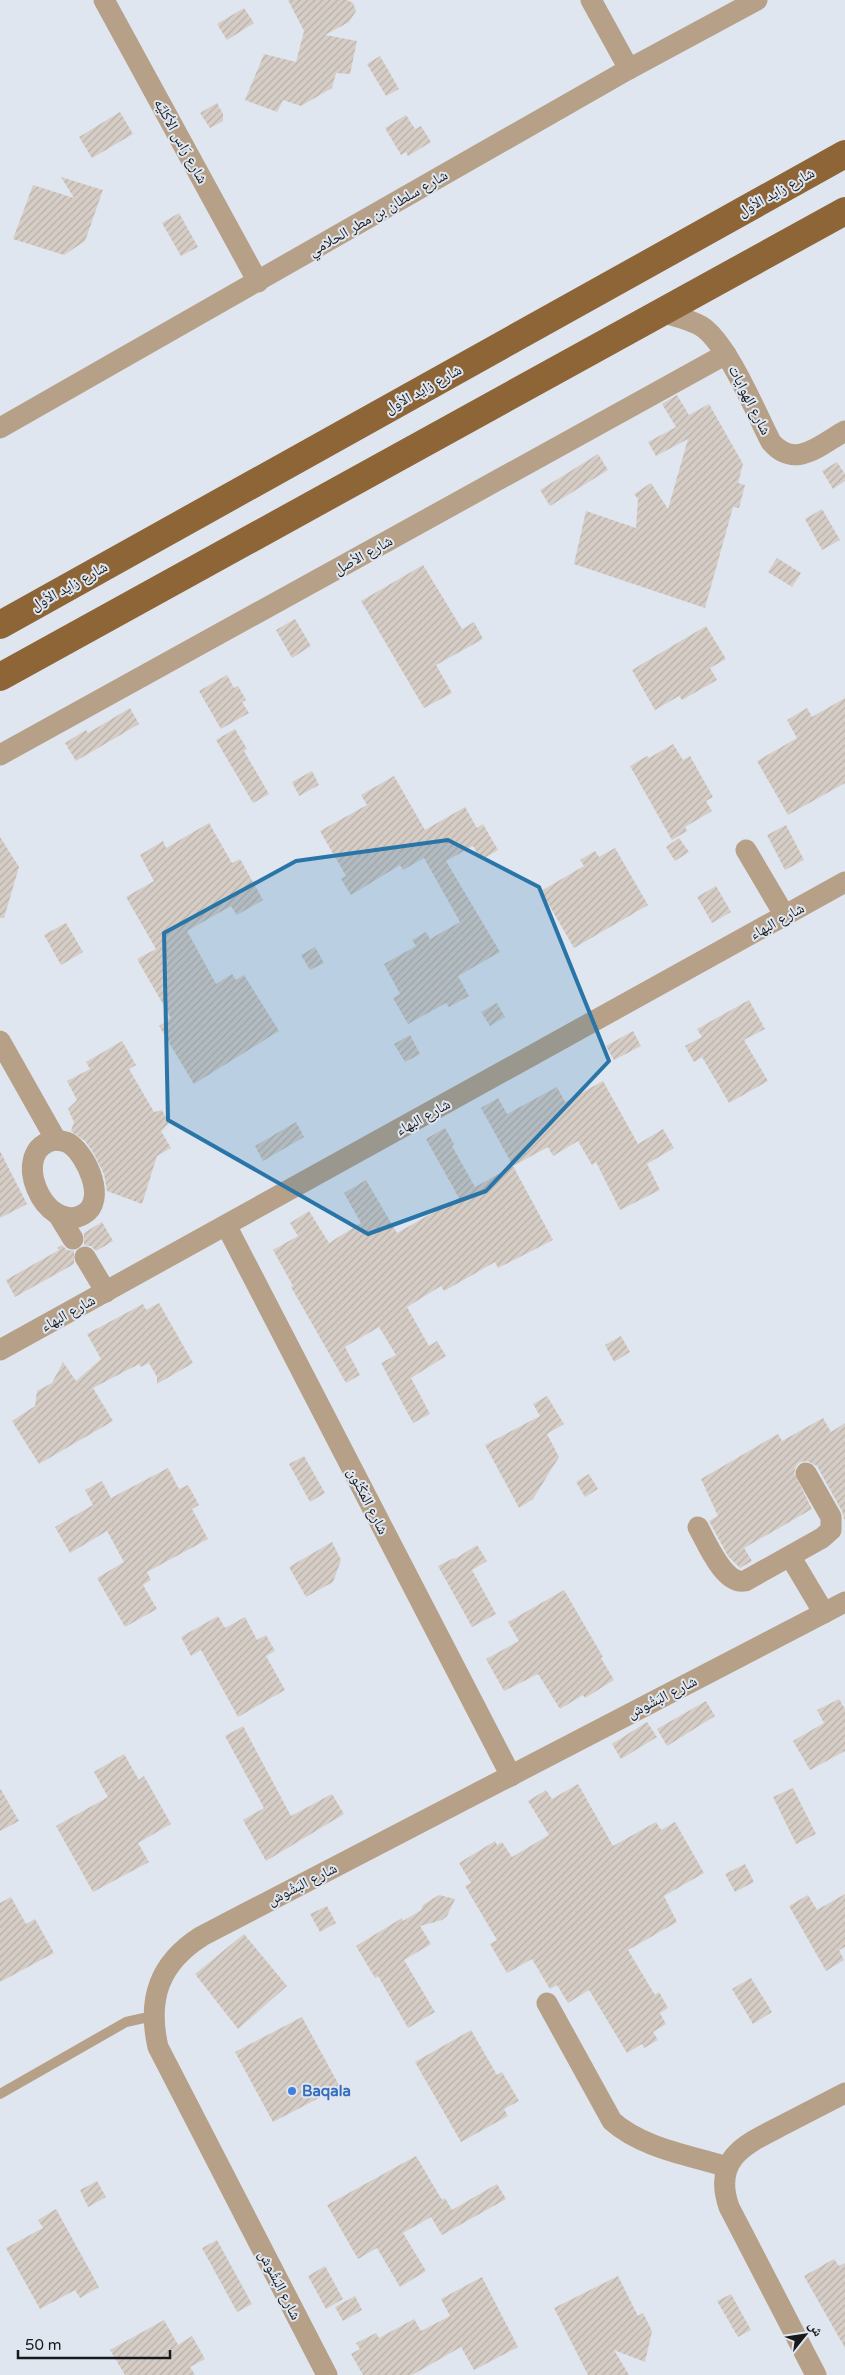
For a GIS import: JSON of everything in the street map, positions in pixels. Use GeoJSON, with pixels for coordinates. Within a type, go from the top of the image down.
{"type":"FeatureCollection","features":[{"type":"Feature","properties":{"kind":"main road","name":"شارع زايد الأول"},"geometry":{"type":"LineString","coordinates":[[7,619],[845,154]]}},
{"type":"Feature","properties":{"kind":"main road"},"geometry":{"type":"LineString","coordinates":[[0,677],[845,211]]}},
{"type":"Feature","properties":{"kind":"street","name":"شارع رَاس الأكليَّه"},"geometry":{"type":"LineString","coordinates":[[104,0],[258,282]]}},
{"type":"Feature","properties":{"kind":"street"},"geometry":{"type":"LineString","coordinates":[[592,0],[629,69]]}},
{"type":"Feature","properties":{"kind":"street","name":"شارع سلطان بن مطر الحلامي"},"geometry":{"type":"LineString","coordinates":[[0,428],[629,69],[757,0]]}},
{"type":"Feature","properties":{"kind":"street","name":"شارع الهوايات"},"geometry":{"type":"LineString","coordinates":[[661,312],[701,326],[715,338],[726,354],[767,434],[779,451],[790,456],[801,455],[845,431]]}},
{"type":"Feature","properties":{"kind":"street","name":"شارع الأصل"},"geometry":{"type":"LineString","coordinates":[[0,755],[726,354]]}},
{"type":"Feature","properties":{"kind":"street"},"geometry":{"type":"LineString","coordinates":[[746,850],[785,916]]}},
{"type":"Feature","properties":{"kind":"street","name":"شارع البهاء"},"geometry":{"type":"LineString","coordinates":[[0,1350],[845,882]]}},
{"type":"Feature","properties":{"kind":"street"},"geometry":{"type":"LineString","coordinates":[[0,1041],[56,1140]]}},
{"type":"Feature","properties":{"kind":"street"},"geometry":{"type":"LineString","coordinates":[[59,1216],[75,1218],[83,1215],[93,1205],[96,1192],[93,1180],[78,1151],[71,1144],[56,1140],[48,1141],[36,1151],[32,1166],[35,1183],[45,1202],[59,1216],[73,1239]]}},
{"type":"Feature","properties":{"kind":"street","name":"شارع المَكْنُون"},"geometry":{"type":"LineString","coordinates":[[226,1225],[511,1776]]}},
{"type":"Feature","properties":{"kind":"street"},"geometry":{"type":"LineString","coordinates":[[85,1257],[106,1292]]}},
{"type":"Feature","properties":{"kind":"street"},"geometry":{"type":"LineString","coordinates":[[698,1527],[725,1573],[734,1581],[745,1580],[827,1535],[832,1523],[832,1517],[806,1472]]}},
{"type":"Feature","properties":{"kind":"street"},"geometry":{"type":"LineString","coordinates":[[790,1556],[824,1613]]}},
{"type":"Feature","properties":{"kind":"street","name":"شارع البَشُوش"},"geometry":{"type":"LineString","coordinates":[[327,2375],[165,2064],[158,2047],[154,2018],[156,1995],[160,1981],[168,1967],[189,1944],[845,1602]]}},
{"type":"Feature","properties":{"kind":"street"},"geometry":{"type":"LineString","coordinates":[[547,2003],[604,2110],[620,2128],[646,2142],[728,2167]]}},
{"type":"Feature","properties":{"kind":"street"},"geometry":{"type":"LineString","coordinates":[[816,2375],[729,2207],[724,2187],[728,2167],[739,2150],[845,2093]]}},
{"type":"Feature","properties":{"kind":"lane"},"geometry":{"type":"LineString","coordinates":[[0,2094],[126,2022],[154,2018]]}},
{"type":"Feature","properties":{"kind":"highlighted area"},"geometry":{"type":"Polygon","coordinates":[[[448,840],[539,887],[609,1061],[486,1191],[368,1234],[168,1120],[164,933],[296,861],[448,840]]]}},
{"type":"Feature","properties":{"kind":"building"},"geometry":{"type":"Polygon","coordinates":[[[288,0],[347,0],[353,3],[356,11],[349,22],[325,35],[357,41],[350,74],[336,73],[332,88],[301,106],[283,100],[277,112],[245,100],[264,54],[296,62],[304,31],[288,0]]]}},
{"type":"Feature","properties":{"kind":"building"},"geometry":{"type":"Polygon","coordinates":[[[244,8],[254,23],[227,40],[217,24],[244,8]]]}},
{"type":"Feature","properties":{"kind":"building"},"geometry":{"type":"Polygon","coordinates":[[[380,56],[399,89],[386,96],[367,64],[380,56]]]}},
{"type":"Feature","properties":{"kind":"building"},"geometry":{"type":"Polygon","coordinates":[[[217,103],[223,114],[223,121],[210,128],[200,113],[217,103]]]}},
{"type":"Feature","properties":{"kind":"building"},"geometry":{"type":"Polygon","coordinates":[[[120,112],[133,134],[92,158],[79,137],[120,112]]]}},
{"type":"Feature","properties":{"kind":"building"},"geometry":{"type":"Polygon","coordinates":[[[406,115],[415,129],[421,126],[431,142],[408,156],[406,152],[401,155],[385,128],[406,115]]]}},
{"type":"Feature","properties":{"kind":"building"},"geometry":{"type":"Polygon","coordinates":[[[61,177],[103,190],[85,241],[64,255],[13,239],[33,185],[74,198],[61,177]]]}},
{"type":"Feature","properties":{"kind":"building"},"geometry":{"type":"Polygon","coordinates":[[[179,213],[198,247],[181,256],[162,223],[179,213]]]}},
{"type":"Feature","properties":{"kind":"building"},"geometry":{"type":"Polygon","coordinates":[[[677,395],[689,415],[709,404],[743,464],[738,483],[745,485],[739,508],[733,507],[705,608],[574,564],[586,511],[636,528],[638,499],[634,494],[651,483],[668,509],[688,439],[656,456],[648,442],[676,427],[662,404],[677,395]]]}},
{"type":"Feature","properties":{"kind":"building"},"geometry":{"type":"Polygon","coordinates":[[[598,454],[608,470],[550,506],[540,490],[598,454]]]}},
{"type":"Feature","properties":{"kind":"building"},"geometry":{"type":"Polygon","coordinates":[[[837,462],[845,474],[845,481],[833,489],[822,471],[837,462]]]}},
{"type":"Feature","properties":{"kind":"building"},"geometry":{"type":"Polygon","coordinates":[[[822,509],[840,540],[822,550],[805,519],[822,509]]]}},
{"type":"Feature","properties":{"kind":"building"},"geometry":{"type":"Polygon","coordinates":[[[777,558],[801,573],[792,587],[768,572],[777,558]]]}},
{"type":"Feature","properties":{"kind":"building"},"geometry":{"type":"Polygon","coordinates":[[[423,565],[462,629],[474,622],[483,639],[436,665],[452,693],[424,708],[361,601],[423,565]]]}},
{"type":"Feature","properties":{"kind":"building"},"geometry":{"type":"Polygon","coordinates":[[[295,619],[311,646],[292,658],[276,630],[295,619]]]}},
{"type":"Feature","properties":{"kind":"building"},"geometry":{"type":"Polygon","coordinates":[[[706,626],[726,659],[710,668],[717,680],[682,700],[679,696],[655,710],[632,670],[706,626]]]}},
{"type":"Feature","properties":{"kind":"building"},"geometry":{"type":"Polygon","coordinates":[[[227,675],[234,688],[238,686],[246,700],[242,702],[249,713],[221,729],[199,691],[227,675]]]}},
{"type":"Feature","properties":{"kind":"building"},"geometry":{"type":"Polygon","coordinates":[[[845,698],[845,783],[788,815],[757,761],[797,738],[787,720],[807,708],[812,717],[845,698]]]}},
{"type":"Feature","properties":{"kind":"building"},"geometry":{"type":"Polygon","coordinates":[[[130,708],[139,724],[76,761],[65,743],[86,730],[88,733],[130,708]]]}},
{"type":"Feature","properties":{"kind":"building"},"geometry":{"type":"Polygon","coordinates":[[[235,729],[247,749],[244,751],[269,794],[253,803],[216,740],[235,729]]]}},
{"type":"Feature","properties":{"kind":"building"},"geometry":{"type":"Polygon","coordinates":[[[673,744],[683,760],[690,756],[713,797],[706,801],[712,811],[685,827],[687,831],[672,840],[630,766],[647,756],[649,758],[673,744]]]}},
{"type":"Feature","properties":{"kind":"building"},"geometry":{"type":"Polygon","coordinates":[[[312,771],[319,785],[299,796],[292,782],[312,771]]]}},
{"type":"Feature","properties":{"kind":"building"},"geometry":{"type":"Polygon","coordinates":[[[394,776],[425,830],[465,807],[477,828],[483,824],[498,850],[481,860],[473,846],[446,861],[500,952],[458,976],[469,996],[449,1007],[446,1003],[408,1024],[393,998],[400,994],[384,964],[416,946],[412,940],[426,932],[430,939],[460,922],[424,858],[403,870],[400,865],[351,895],[341,879],[346,876],[320,831],[367,805],[361,795],[394,776]]]}},
{"type":"Feature","properties":{"kind":"building"},"geometry":{"type":"Polygon","coordinates":[[[209,823],[232,863],[240,859],[263,900],[237,915],[231,906],[187,931],[216,984],[232,974],[236,980],[244,975],[279,1031],[194,1084],[159,1026],[171,1018],[137,959],[156,949],[126,897],[154,881],[140,855],[163,841],[166,848],[209,823]]]}},
{"type":"Feature","properties":{"kind":"building"},"geometry":{"type":"Polygon","coordinates":[[[786,825],[804,860],[785,870],[767,835],[786,825]]]}},
{"type":"Feature","properties":{"kind":"building"},"geometry":{"type":"Polygon","coordinates":[[[0,837],[19,867],[4,918],[0,918],[0,837]]]}},
{"type":"Feature","properties":{"kind":"building"},"geometry":{"type":"Polygon","coordinates":[[[679,838],[689,852],[675,861],[666,847],[679,838]]]}},
{"type":"Feature","properties":{"kind":"building"},"geometry":{"type":"Polygon","coordinates":[[[615,848],[648,905],[574,948],[541,891],[584,866],[580,860],[595,851],[599,857],[615,848]]]}},
{"type":"Feature","properties":{"kind":"building"},"geometry":{"type":"Polygon","coordinates":[[[716,886],[731,912],[712,923],[697,897],[716,886]]]}},
{"type":"Feature","properties":{"kind":"building"},"geometry":{"type":"Polygon","coordinates":[[[66,923],[83,952],[61,965],[44,935],[66,923]]]}},
{"type":"Feature","properties":{"kind":"building"},"geometry":{"type":"Polygon","coordinates":[[[315,947],[324,963],[310,970],[301,955],[315,947]]]}},
{"type":"Feature","properties":{"kind":"building"},"geometry":{"type":"Polygon","coordinates":[[[749,1000],[765,1029],[744,1040],[768,1081],[729,1103],[702,1057],[694,1062],[685,1046],[702,1037],[697,1029],[749,1000]]]}},
{"type":"Feature","properties":{"kind":"building"},"geometry":{"type":"Polygon","coordinates":[[[497,1003],[505,1017],[490,1026],[481,1012],[497,1003]]]}},
{"type":"Feature","properties":{"kind":"building"},"geometry":{"type":"Polygon","coordinates":[[[633,1031],[641,1046],[614,1060],[606,1046],[633,1031]]]}},
{"type":"Feature","properties":{"kind":"building"},"geometry":{"type":"Polygon","coordinates":[[[410,1035],[420,1054],[405,1062],[394,1044],[410,1035]]]}},
{"type":"Feature","properties":{"kind":"building"},"geometry":{"type":"Polygon","coordinates":[[[122,1041],[136,1065],[129,1069],[154,1112],[162,1110],[169,1123],[161,1131],[171,1148],[157,1156],[142,1204],[107,1191],[104,1174],[93,1152],[85,1141],[71,1131],[74,1122],[68,1109],[77,1100],[67,1081],[90,1069],[86,1062],[122,1041]]]}},
{"type":"Feature","properties":{"kind":"building"},"geometry":{"type":"Polygon","coordinates":[[[603,1081],[638,1144],[663,1129],[674,1148],[647,1164],[660,1190],[620,1210],[596,1162],[592,1165],[578,1141],[553,1156],[548,1147],[513,1166],[481,1108],[498,1098],[507,1114],[557,1087],[565,1102],[603,1081]]]}},
{"type":"Feature","properties":{"kind":"building"},"geometry":{"type":"Polygon","coordinates":[[[296,1122],[304,1137],[263,1161],[255,1146],[296,1122]]]}},
{"type":"Feature","properties":{"kind":"building"},"geometry":{"type":"Polygon","coordinates":[[[445,1128],[454,1144],[452,1146],[475,1187],[513,1166],[553,1240],[498,1268],[495,1262],[444,1291],[441,1286],[407,1307],[429,1346],[437,1341],[446,1356],[411,1378],[430,1414],[413,1423],[381,1363],[396,1355],[379,1327],[345,1347],[360,1375],[346,1383],[291,1287],[293,1286],[273,1250],[298,1236],[290,1223],[309,1211],[329,1243],[361,1223],[344,1193],[366,1180],[397,1233],[459,1198],[426,1139],[445,1128]]]}},
{"type":"Feature","properties":{"kind":"building"},"geometry":{"type":"Polygon","coordinates":[[[0,1151],[27,1204],[0,1218],[0,1151]]]}},
{"type":"Feature","properties":{"kind":"building"},"geometry":{"type":"Polygon","coordinates":[[[102,1222],[113,1241],[96,1251],[91,1246],[84,1245],[84,1233],[102,1222]]]}},
{"type":"Feature","properties":{"kind":"building"},"geometry":{"type":"Polygon","coordinates":[[[62,1245],[67,1250],[74,1251],[74,1264],[15,1297],[6,1280],[59,1250],[57,1248],[62,1245]]]}},
{"type":"Feature","properties":{"kind":"building"},"geometry":{"type":"Polygon","coordinates":[[[159,1303],[193,1363],[157,1384],[157,1377],[149,1363],[141,1367],[139,1364],[93,1388],[113,1421],[39,1464],[12,1421],[35,1406],[37,1391],[52,1383],[63,1362],[76,1381],[101,1359],[87,1334],[143,1304],[146,1310],[159,1303]]]}},
{"type":"Feature","properties":{"kind":"building"},"geometry":{"type":"Polygon","coordinates":[[[621,1336],[630,1352],[614,1362],[605,1345],[621,1336]]]}},
{"type":"Feature","properties":{"kind":"building"},"geometry":{"type":"Polygon","coordinates":[[[547,1396],[564,1424],[547,1434],[559,1457],[533,1499],[519,1508],[485,1445],[540,1416],[533,1404],[547,1396]]]}},
{"type":"Feature","properties":{"kind":"building"},"geometry":{"type":"Polygon","coordinates":[[[823,1418],[831,1432],[845,1423],[845,1521],[842,1511],[817,1466],[807,1461],[800,1462],[796,1466],[794,1473],[812,1509],[744,1548],[752,1561],[740,1568],[728,1556],[709,1521],[718,1516],[701,1479],[778,1434],[782,1441],[823,1418]]]}},
{"type":"Feature","properties":{"kind":"building"},"geometry":{"type":"Polygon","coordinates":[[[304,1456],[325,1493],[310,1502],[289,1464],[304,1456]]]}},
{"type":"Feature","properties":{"kind":"building"},"geometry":{"type":"Polygon","coordinates":[[[168,1468],[179,1489],[188,1485],[199,1505],[192,1509],[208,1539],[147,1572],[151,1580],[143,1585],[157,1609],[125,1627],[97,1578],[124,1562],[107,1531],[70,1553],[55,1527],[93,1505],[85,1490],[102,1481],[111,1498],[168,1468]]]}},
{"type":"Feature","properties":{"kind":"building"},"geometry":{"type":"Polygon","coordinates":[[[589,1474],[598,1489],[585,1497],[576,1482],[589,1474]]]}},
{"type":"Feature","properties":{"kind":"building"},"geometry":{"type":"Polygon","coordinates":[[[332,1542],[341,1560],[333,1582],[306,1597],[289,1567],[332,1542]]]}},
{"type":"Feature","properties":{"kind":"building"},"geometry":{"type":"Polygon","coordinates":[[[477,1545],[487,1561],[472,1570],[496,1614],[472,1627],[438,1566],[455,1559],[477,1545]]]}},
{"type":"Feature","properties":{"kind":"building"},"geometry":{"type":"Polygon","coordinates":[[[564,1590],[603,1657],[601,1658],[614,1680],[585,1698],[583,1695],[560,1709],[538,1674],[504,1691],[486,1659],[519,1641],[508,1622],[564,1590]]]}},
{"type":"Feature","properties":{"kind":"building"},"geometry":{"type":"Polygon","coordinates":[[[218,1616],[225,1628],[245,1617],[257,1640],[266,1635],[275,1651],[266,1656],[285,1690],[238,1717],[201,1650],[191,1656],[181,1637],[218,1616]]]}},
{"type":"Feature","properties":{"kind":"building"},"geometry":{"type":"Polygon","coordinates":[[[839,1699],[845,1709],[845,1751],[810,1770],[793,1741],[824,1723],[817,1710],[839,1699]]]}},
{"type":"Feature","properties":{"kind":"building"},"geometry":{"type":"Polygon","coordinates":[[[706,1701],[715,1716],[667,1746],[657,1729],[706,1701]]]}},
{"type":"Feature","properties":{"kind":"building"},"geometry":{"type":"Polygon","coordinates":[[[647,1722],[657,1737],[621,1759],[612,1744],[647,1722]]]}},
{"type":"Feature","properties":{"kind":"building"},"geometry":{"type":"Polygon","coordinates":[[[243,1726],[291,1816],[332,1794],[344,1814],[266,1861],[243,1820],[264,1808],[225,1736],[243,1726]]]}},
{"type":"Feature","properties":{"kind":"building"},"geometry":{"type":"Polygon","coordinates":[[[124,1754],[139,1780],[144,1776],[171,1824],[138,1843],[149,1862],[93,1892],[56,1826],[108,1797],[94,1772],[124,1754]]]}},
{"type":"Feature","properties":{"kind":"building"},"geometry":{"type":"Polygon","coordinates":[[[578,1784],[613,1846],[656,1822],[661,1830],[675,1822],[704,1873],[664,1896],[677,1922],[628,1950],[655,1995],[659,1992],[668,2008],[660,2013],[666,2024],[653,2032],[658,2040],[644,2048],[642,2044],[627,2053],[589,1990],[568,2003],[557,1985],[550,1989],[532,1959],[507,1973],[490,1944],[497,1940],[465,1886],[471,1883],[459,1863],[495,1841],[497,1845],[502,1842],[512,1857],[549,1835],[528,1801],[546,1790],[552,1799],[578,1784]]]}},
{"type":"Feature","properties":{"kind":"building"},"geometry":{"type":"Polygon","coordinates":[[[0,1788],[19,1821],[0,1831],[0,1788]]]}},
{"type":"Feature","properties":{"kind":"building"},"geometry":{"type":"Polygon","coordinates":[[[793,1788],[816,1834],[796,1844],[773,1797],[793,1788]]]}},
{"type":"Feature","properties":{"kind":"building"},"geometry":{"type":"Polygon","coordinates":[[[745,1864],[754,1882],[735,1892],[725,1874],[745,1864]]]}},
{"type":"Feature","properties":{"kind":"building"},"geometry":{"type":"Polygon","coordinates":[[[845,1894],[845,1947],[839,1950],[844,1960],[826,1971],[789,1906],[808,1895],[817,1910],[845,1894]]]}},
{"type":"Feature","properties":{"kind":"building"},"geometry":{"type":"Polygon","coordinates":[[[439,1895],[455,1899],[447,1916],[442,1920],[420,1926],[431,1944],[404,1960],[435,2012],[408,2028],[378,1976],[375,1978],[356,1946],[402,1918],[403,1921],[413,1915],[421,1910],[423,1905],[439,1895]]]}},
{"type":"Feature","properties":{"kind":"building"},"geometry":{"type":"Polygon","coordinates":[[[11,1897],[26,1924],[35,1919],[54,1953],[0,1982],[0,1903],[11,1897]]]}},
{"type":"Feature","properties":{"kind":"building"},"geometry":{"type":"Polygon","coordinates":[[[327,1906],[336,1923],[320,1932],[310,1914],[327,1906]]]}},
{"type":"Feature","properties":{"kind":"building"},"geometry":{"type":"Polygon","coordinates":[[[244,1934],[287,1986],[238,2029],[195,1974],[244,1934]]]}},
{"type":"Feature","properties":{"kind":"building"},"geometry":{"type":"Polygon","coordinates":[[[751,1978],[772,2012],[753,2024],[732,1989],[751,1978]]]}},
{"type":"Feature","properties":{"kind":"building"},"geometry":{"type":"Polygon","coordinates":[[[302,2017],[340,2087],[273,2122],[235,2052],[302,2017]]]}},
{"type":"Feature","properties":{"kind":"building"},"geometry":{"type":"Polygon","coordinates":[[[471,2030],[497,2075],[502,2072],[519,2101],[504,2109],[508,2116],[461,2142],[415,2062],[471,2030]]]}},
{"type":"Feature","properties":{"kind":"building"},"geometry":{"type":"Polygon","coordinates":[[[416,2156],[442,2200],[445,2198],[452,2210],[497,2184],[506,2199],[442,2235],[431,2217],[403,2233],[426,2271],[400,2287],[377,2248],[358,2259],[327,2205],[416,2156]]]}},
{"type":"Feature","properties":{"kind":"building"},"geometry":{"type":"Polygon","coordinates":[[[97,2181],[106,2197],[88,2207],[80,2190],[97,2181]]]}},
{"type":"Feature","properties":{"kind":"building"},"geometry":{"type":"Polygon","coordinates":[[[56,2209],[99,2287],[80,2298],[75,2290],[40,2309],[6,2248],[43,2228],[38,2220],[56,2209]]]}},
{"type":"Feature","properties":{"kind":"building"},"geometry":{"type":"Polygon","coordinates":[[[217,2240],[252,2304],[237,2312],[202,2248],[217,2240]]]}},
{"type":"Feature","properties":{"kind":"building"},"geometry":{"type":"Polygon","coordinates":[[[834,2259],[839,2266],[845,2263],[845,2348],[804,2276],[834,2259]]]}},
{"type":"Feature","properties":{"kind":"building"},"geometry":{"type":"Polygon","coordinates":[[[325,2266],[343,2299],[326,2309],[308,2276],[325,2266]]]}},
{"type":"Feature","properties":{"kind":"building"},"geometry":{"type":"Polygon","coordinates":[[[618,2276],[638,2316],[643,2313],[652,2331],[645,2362],[614,2350],[629,2375],[588,2375],[554,2308],[618,2276]]]}},
{"type":"Feature","properties":{"kind":"building"},"geometry":{"type":"Polygon","coordinates":[[[482,2277],[518,2347],[474,2370],[461,2347],[412,2375],[363,2375],[351,2354],[360,2349],[356,2343],[376,2333],[379,2338],[414,2319],[421,2331],[450,2316],[441,2299],[482,2277]]]}},
{"type":"Feature","properties":{"kind":"building"},"geometry":{"type":"Polygon","coordinates":[[[731,2294],[751,2330],[738,2337],[717,2301],[731,2294]]]}},
{"type":"Feature","properties":{"kind":"building"},"geometry":{"type":"Polygon","coordinates":[[[355,2296],[362,2310],[343,2321],[335,2307],[355,2296]]]}},
{"type":"Feature","properties":{"kind":"building"},"geometry":{"type":"Polygon","coordinates":[[[164,2320],[178,2345],[192,2336],[205,2359],[190,2367],[195,2375],[125,2375],[110,2350],[164,2320]]]}},
{"type":"Feature","properties":{"kind":"place","name":"Baqala"},"geometry":{"type":"Point","coordinates":[292,2091]}}]}
